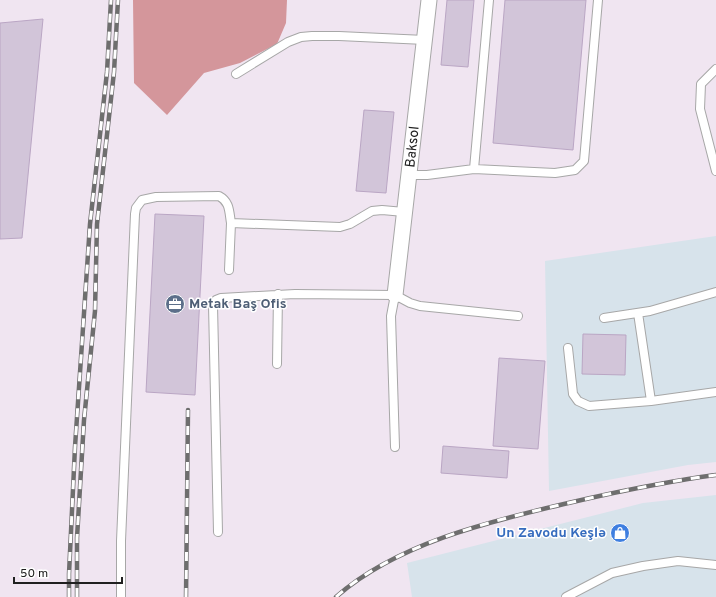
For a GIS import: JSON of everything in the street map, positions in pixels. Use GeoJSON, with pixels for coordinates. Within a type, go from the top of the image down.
{"type":"FeatureCollection","features":[{"type":"Feature","properties":{"kind":"street","name":"Baksol"},"geometry":{"type":"LineString","coordinates":[[395,295],[429,0]]}},
{"type":"Feature","properties":{"kind":"lane"},"geometry":{"type":"LineString","coordinates":[[474,169],[489,0]]}},
{"type":"Feature","properties":{"kind":"lane"},"geometry":{"type":"LineString","coordinates":[[410,175],[427,175],[474,169],[555,173],[575,170],[584,161],[598,0]]}},
{"type":"Feature","properties":{"kind":"lane"},"geometry":{"type":"LineString","coordinates":[[236,74],[288,42],[301,37],[339,36],[424,40]]}},
{"type":"Feature","properties":{"kind":"lane"},"geometry":{"type":"LineString","coordinates":[[716,69],[701,84],[700,109],[716,171]]}},
{"type":"Feature","properties":{"kind":"lane"},"geometry":{"type":"LineString","coordinates":[[121,597],[121,533],[136,208],[142,200],[148,197],[218,196],[225,199],[228,205],[231,223],[229,270]]}},
{"type":"Feature","properties":{"kind":"lane"},"geometry":{"type":"LineString","coordinates":[[231,223],[340,227],[350,224],[372,211],[382,210],[404,212]]}},
{"type":"Feature","properties":{"kind":"lane"},"geometry":{"type":"LineString","coordinates":[[604,318],[650,311],[716,292]]}},
{"type":"Feature","properties":{"kind":"lane"},"geometry":{"type":"LineString","coordinates":[[277,364],[278,294]]}},
{"type":"Feature","properties":{"kind":"lane"},"geometry":{"type":"LineString","coordinates":[[218,532],[213,305],[216,300],[221,298],[278,294],[395,295],[410,303],[420,306],[518,316]]}},
{"type":"Feature","properties":{"kind":"lane"},"geometry":{"type":"LineString","coordinates":[[394,447],[391,316],[395,295]]}},
{"type":"Feature","properties":{"kind":"lane"},"geometry":{"type":"LineString","coordinates":[[638,313],[650,400]]}},
{"type":"Feature","properties":{"kind":"lane"},"geometry":{"type":"LineString","coordinates":[[568,348],[573,394],[578,401],[589,406],[716,392]]}},
{"type":"Feature","properties":{"kind":"lane"},"geometry":{"type":"LineString","coordinates":[[566,597],[612,573],[643,566],[678,561],[716,565]]}},
{"type":"Feature","properties":{"kind":"shaded area"},"geometry":{"type":"Polygon","coordinates":[[[133,0],[287,0],[286,23],[277,44],[240,63],[204,73],[167,115],[134,83],[133,0]]]}},
{"type":"Feature","properties":{"kind":"shaded area"},"geometry":{"type":"Polygon","coordinates":[[[716,236],[716,462],[688,465],[549,491],[545,261],[716,236]]]}},
{"type":"Feature","properties":{"kind":"shaded area","name":"Un Zavodu Keşlə"},"geometry":{"type":"Polygon","coordinates":[[[716,495],[716,597],[412,597],[407,563],[643,503],[716,495]]]}},
{"type":"Feature","properties":{"kind":"building"},"geometry":{"type":"Polygon","coordinates":[[[447,0],[474,0],[468,67],[441,65],[447,0]]]}},
{"type":"Feature","properties":{"kind":"building"},"geometry":{"type":"Polygon","coordinates":[[[505,0],[586,0],[573,150],[493,143],[505,0]]]}},
{"type":"Feature","properties":{"kind":"building"},"geometry":{"type":"Polygon","coordinates":[[[43,19],[22,238],[0,239],[0,23],[43,19]]]}},
{"type":"Feature","properties":{"kind":"building"},"geometry":{"type":"Polygon","coordinates":[[[364,110],[394,112],[386,193],[356,191],[364,110]]]}},
{"type":"Feature","properties":{"kind":"building","name":"Metak Baş Ofis"},"geometry":{"type":"Polygon","coordinates":[[[155,214],[204,216],[195,395],[146,392],[155,214]]]}},
{"type":"Feature","properties":{"kind":"building"},"geometry":{"type":"Polygon","coordinates":[[[583,334],[626,335],[625,375],[582,374],[583,334]]]}},
{"type":"Feature","properties":{"kind":"building"},"geometry":{"type":"Polygon","coordinates":[[[499,358],[545,361],[538,449],[493,446],[499,358]]]}},
{"type":"Feature","properties":{"kind":"building"},"geometry":{"type":"Polygon","coordinates":[[[443,446],[509,451],[507,478],[441,473],[443,446]]]}},
{"type":"Feature","properties":{"kind":"railway"},"geometry":{"type":"LineString","coordinates":[[69,597],[75,447],[90,224],[107,72],[111,0]]}},
{"type":"Feature","properties":{"kind":"railway"},"geometry":{"type":"LineString","coordinates":[[77,597],[77,538],[84,420],[95,311],[97,224],[114,72],[118,0]]}},
{"type":"Feature","properties":{"kind":"railway"},"geometry":{"type":"LineString","coordinates":[[186,597],[188,410]]}},
{"type":"Feature","properties":{"kind":"railway"},"geometry":{"type":"LineString","coordinates":[[336,597],[360,579],[386,563],[414,549],[474,527],[602,495],[716,475]]}},
{"type":"Feature","properties":{"kind":"place","name":"Metak Baş Ofis"},"geometry":{"type":"Point","coordinates":[175,304]}},
{"type":"Feature","properties":{"kind":"place","name":"Un Zavodu Keşlə"},"geometry":{"type":"Point","coordinates":[620,533]}}]}
